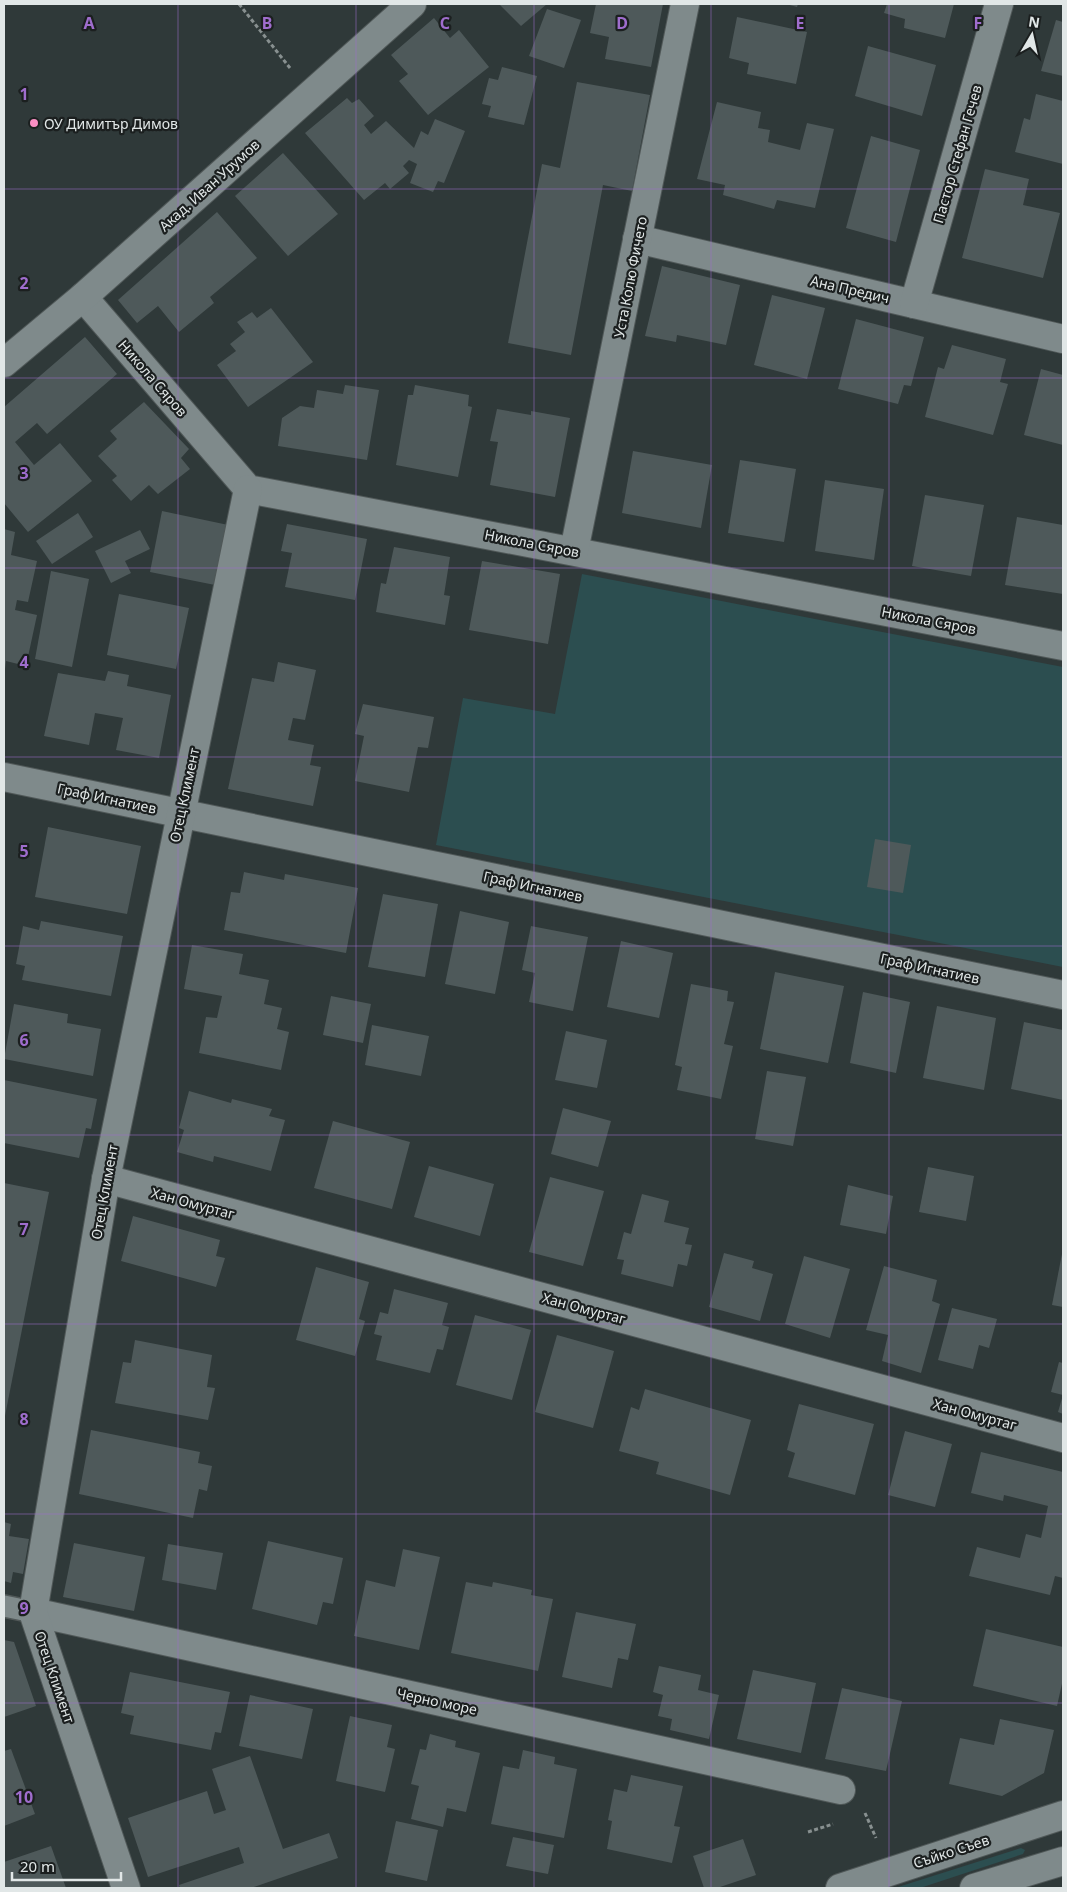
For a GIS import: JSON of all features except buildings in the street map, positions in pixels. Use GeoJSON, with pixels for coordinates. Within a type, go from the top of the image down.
{"type":"FeatureCollection","features":[{"type":"Feature","properties":{"kind":"street","name":"Акад. Иван Урумов"},"geometry":{"type":"LineString","coordinates":[[4,363],[83,297],[412,4]]}},
{"type":"Feature","properties":{"kind":"street","name":"Уста Колю Фичето"},"geometry":{"type":"LineString","coordinates":[[574,551],[685,4]]}},
{"type":"Feature","properties":{"kind":"street","name":"Пастор Стефан Гечев"},"geometry":{"type":"LineString","coordinates":[[914,304],[1000,4]]}},
{"type":"Feature","properties":{"kind":"street","name":"Ана Предич"},"geometry":{"type":"LineString","coordinates":[[637,239],[1063,339]]}},
{"type":"Feature","properties":{"kind":"street","name":"Никола Сяров"},"geometry":{"type":"LineString","coordinates":[[83,297],[248,489],[1063,646]]}},
{"type":"Feature","properties":{"kind":"street","name":"Отец Климент"},"geometry":{"type":"LineString","coordinates":[[126,1888],[33,1612],[106,1179],[248,489]]}},
{"type":"Feature","properties":{"kind":"street","name":"Граф Игнатиев"},"geometry":{"type":"LineString","coordinates":[[4,777],[1063,995]]}},
{"type":"Feature","properties":{"kind":"street","name":"Хан Омуртаг"},"geometry":{"type":"LineString","coordinates":[[106,1179],[1063,1438]]}},
{"type":"Feature","properties":{"kind":"street","name":"Черно море"},"geometry":{"type":"LineString","coordinates":[[33,1612],[842,1790]]}},
{"type":"Feature","properties":{"kind":"street","name":"Съйко Съев"},"geometry":{"type":"LineString","coordinates":[[840,1888],[1063,1815]]}},
{"type":"Feature","properties":{"kind":"street"},"geometry":{"type":"LineString","coordinates":[[974,1888],[1063,1861]]}},
{"type":"Feature","properties":{"kind":"lane"},"geometry":{"type":"LineString","coordinates":[[4,1606],[33,1612]]}},
{"type":"Feature","properties":{"kind":"path"},"geometry":{"type":"LineString","coordinates":[[239,4],[311,94]]}},
{"type":"Feature","properties":{"kind":"path"},"geometry":{"type":"LineString","coordinates":[[864,1812],[876,1838]]}},
{"type":"Feature","properties":{"kind":"path"},"geometry":{"type":"LineString","coordinates":[[808,1832],[839,1822]]}},
{"type":"Feature","properties":{"kind":"shaded area"},"geometry":{"type":"Polygon","coordinates":[[[582,574],[1063,667],[1063,967],[436,845],[463,698],[555,714],[582,574]]]}},
{"type":"Feature","properties":{"kind":"shaded area"},"geometry":{"type":"Polygon","coordinates":[[[1021,1848],[1025,1850],[1023,1854],[920,1888],[895,1888],[1021,1848]]]}},
{"type":"Feature","properties":{"kind":"place","name":"ОУ Димитър Димов"},"geometry":{"type":"Point","coordinates":[34,123]}}]}
